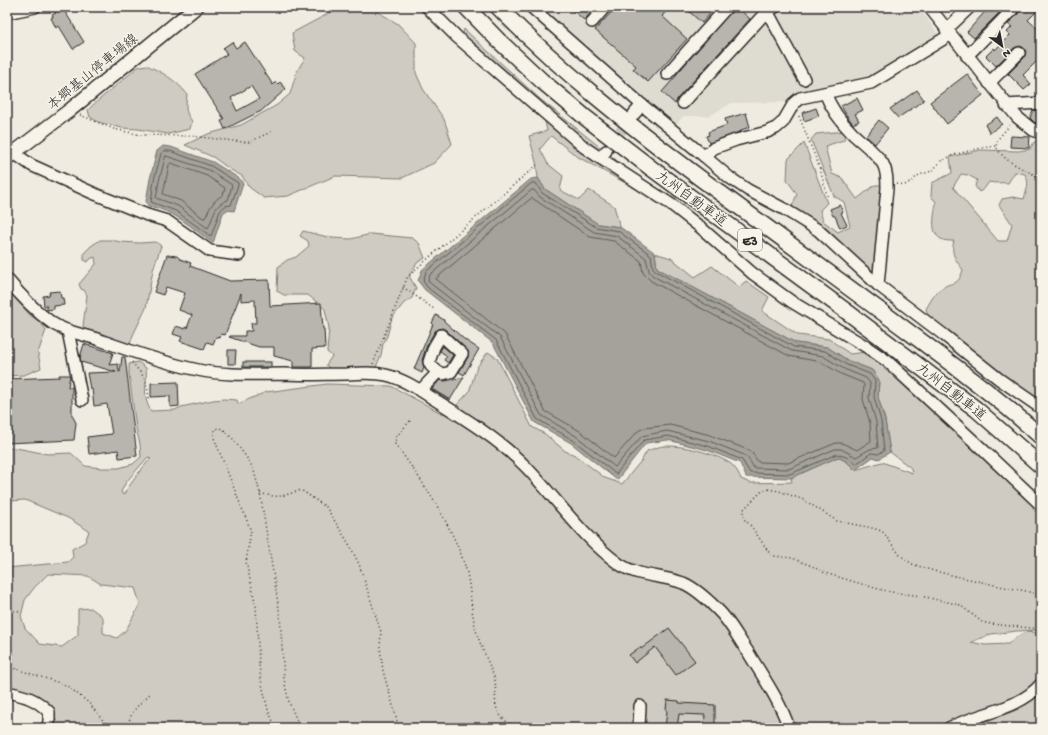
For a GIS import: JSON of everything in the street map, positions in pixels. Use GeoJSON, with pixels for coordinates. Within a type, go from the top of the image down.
{"type":"FeatureCollection","features":[{"type":"Feature","properties":{"kind":"highway","name":"九州自動車道"},"geometry":{"type":"LineString","coordinates":[[466,7],[498,40],[586,118],[651,168],[850,314],[976,409],[1041,466]]}},
{"type":"Feature","properties":{"kind":"highway","name":"九州自動車道"},"geometry":{"type":"LineString","coordinates":[[498,7],[556,63],[600,101],[665,152],[988,391],[1041,437]]}},
{"type":"Feature","properties":{"kind":"main road","name":"本郷基山停車場線"},"geometry":{"type":"LineString","coordinates":[[9,154],[70,110],[196,7]]}},
{"type":"Feature","properties":{"kind":"street"},"geometry":{"type":"LineString","coordinates":[[7,13],[35,7]]}},
{"type":"Feature","properties":{"kind":"street"},"geometry":{"type":"LineString","coordinates":[[427,7],[456,37],[584,147],[603,155],[672,205],[700,227],[752,273],[792,302],[887,361],[1041,506]]}},
{"type":"Feature","properties":{"kind":"street"},"geometry":{"type":"LineString","coordinates":[[531,7],[642,105],[730,178],[818,230],[878,285],[999,379],[1041,408]]}},
{"type":"Feature","properties":{"kind":"street"},"geometry":{"type":"LineString","coordinates":[[592,22],[605,7]]}},
{"type":"Feature","properties":{"kind":"street"},"geometry":{"type":"LineString","coordinates":[[667,74],[727,7]]}},
{"type":"Feature","properties":{"kind":"street"},"geometry":{"type":"LineString","coordinates":[[929,7],[1016,117],[1033,130],[1041,133]]}},
{"type":"Feature","properties":{"kind":"street"},"geometry":{"type":"LineString","coordinates":[[704,156],[714,148],[772,130],[783,122],[794,103],[800,98],[871,83],[948,32],[970,7]]}},
{"type":"Feature","properties":{"kind":"street"},"geometry":{"type":"LineString","coordinates":[[683,103],[769,8],[804,80]]}},
{"type":"Feature","properties":{"kind":"street"},"geometry":{"type":"LineString","coordinates":[[967,56],[1013,9]]}},
{"type":"Feature","properties":{"kind":"street"},"geometry":{"type":"LineString","coordinates":[[989,83],[1019,53]]}},
{"type":"Feature","properties":{"kind":"street"},"geometry":{"type":"LineString","coordinates":[[825,93],[829,104],[843,123],[876,155],[883,164],[886,172],[887,188],[878,285]]}},
{"type":"Feature","properties":{"kind":"street"},"geometry":{"type":"LineString","coordinates":[[1006,105],[1041,103]]}},
{"type":"Feature","properties":{"kind":"street"},"geometry":{"type":"LineString","coordinates":[[634,114],[642,105]]}},
{"type":"Feature","properties":{"kind":"street"},"geometry":{"type":"LineString","coordinates":[[9,154],[95,194],[147,215],[167,221],[210,251],[239,255]]}},
{"type":"Feature","properties":{"kind":"street"},"geometry":{"type":"LineString","coordinates":[[7,279],[37,311],[54,324],[68,331],[130,351],[199,370],[232,374],[305,375],[370,373],[386,375],[398,379],[420,391],[461,416],[523,464],[597,546],[608,556],[626,568],[642,575],[683,583],[717,608],[726,618],[763,677],[781,708],[789,728]]}},
{"type":"Feature","properties":{"kind":"street"},"geometry":{"type":"LineString","coordinates":[[68,331],[82,400]]}},
{"type":"Feature","properties":{"kind":"street"},"geometry":{"type":"LineString","coordinates":[[420,391],[438,372]]}},
{"type":"Feature","properties":{"kind":"street"},"geometry":{"type":"LineString","coordinates":[[949,728],[961,722],[1016,703],[1041,684]]}},
{"type":"Feature","properties":{"kind":"street"},"geometry":{"type":"LineString","coordinates":[[7,692],[29,697],[40,703],[49,712],[49,722],[47,728]]}},
{"type":"Feature","properties":{"kind":"street"},"geometry":{"type":"LineString","coordinates":[[639,728],[640,706]]}},
{"type":"Feature","properties":{"kind":"path"},"geometry":{"type":"LineString","coordinates":[[794,103],[820,169],[828,199]]}},
{"type":"Feature","properties":{"kind":"path"},"geometry":{"type":"LineString","coordinates":[[70,110],[114,128],[141,135],[191,136],[249,142],[273,131]]}},
{"type":"Feature","properties":{"kind":"path"},"geometry":{"type":"LineString","coordinates":[[1016,117],[998,139],[996,146],[999,152],[1007,159],[1041,179]]}},
{"type":"Feature","properties":{"kind":"path"},"geometry":{"type":"LineString","coordinates":[[887,181],[904,185],[908,184],[919,175],[932,171],[941,161],[953,155],[996,146]]}},
{"type":"Feature","properties":{"kind":"path"},"geometry":{"type":"LineString","coordinates":[[370,373],[407,278],[416,268],[536,166]]}},
{"type":"Feature","properties":{"kind":"path"},"geometry":{"type":"LineString","coordinates":[[403,287],[434,309]]}},
{"type":"Feature","properties":{"kind":"path"},"geometry":{"type":"LineString","coordinates":[[130,351],[132,364],[144,376],[147,382],[149,399]]}},
{"type":"Feature","properties":{"kind":"path"},"geometry":{"type":"LineString","coordinates":[[410,421],[396,437],[395,444],[425,488],[456,542],[467,574],[474,625],[481,648],[494,679],[496,690],[495,706],[499,713],[514,728]]}},
{"type":"Feature","properties":{"kind":"path"},"geometry":{"type":"LineString","coordinates":[[276,728],[268,710],[259,666],[256,606],[254,590],[246,562],[251,531],[214,438],[215,429],[220,428],[224,430],[249,461],[254,471],[260,493],[280,615],[284,679],[289,702],[300,728]]}},
{"type":"Feature","properties":{"kind":"path"},"geometry":{"type":"LineString","coordinates":[[1041,596],[1026,591],[934,571],[912,564],[900,555],[882,531],[838,521],[804,500],[779,491],[768,489],[762,491],[744,510],[744,519],[751,526],[770,554],[774,556],[792,558],[825,573],[874,588],[921,596],[960,605],[978,619],[991,624],[1041,629]]}},
{"type":"Feature","properties":{"kind":"path"},"geometry":{"type":"LineString","coordinates":[[260,493],[271,497],[280,498],[301,490],[326,507],[349,544],[359,564],[381,632],[380,647],[383,671],[398,728]]}},
{"type":"Feature","properties":{"kind":"path"},"geometry":{"type":"LineString","coordinates":[[7,607],[20,612]]}},
{"type":"Feature","properties":{"kind":"path"},"geometry":{"type":"LineString","coordinates":[[7,666],[66,685],[89,703],[110,728]]}},
{"type":"Feature","properties":{"kind":"path"},"geometry":{"type":"LineString","coordinates":[[129,728],[128,726],[132,713],[150,694]]}},
{"type":"Feature","properties":{"kind":"shaded area"},"geometry":{"type":"Polygon","coordinates":[[[337,7],[370,7],[398,24],[416,43],[416,73],[423,89],[444,119],[452,144],[434,163],[402,178],[335,176],[288,196],[264,198],[249,187],[242,176],[213,157],[185,145],[208,134],[241,125],[277,105],[290,94],[297,71],[305,58],[295,51],[292,33],[324,16],[337,7]]]}},
{"type":"Feature","properties":{"kind":"shaded area"},"geometry":{"type":"Polygon","coordinates":[[[540,7],[919,7],[938,34],[935,40],[872,80],[790,102],[732,103],[709,116],[683,116],[675,127],[540,7]]]}},
{"type":"Feature","properties":{"kind":"shaded area"},"geometry":{"type":"Polygon","coordinates":[[[464,29],[540,99],[641,180],[649,196],[578,157],[551,136],[540,149],[548,164],[563,176],[560,190],[579,200],[589,190],[614,206],[620,227],[598,224],[545,189],[538,178],[536,162],[529,136],[547,131],[544,117],[460,44],[464,29]]]}},
{"type":"Feature","properties":{"kind":"shaded area"},"geometry":{"type":"Polygon","coordinates":[[[146,65],[168,77],[187,94],[187,111],[189,118],[192,121],[190,129],[168,134],[122,128],[98,122],[90,117],[88,110],[94,104],[138,67],[146,65]]]}},
{"type":"Feature","properties":{"kind":"shaded area"},"geometry":{"type":"Polygon","coordinates":[[[845,131],[844,140],[825,146],[832,174],[842,178],[857,199],[875,185],[884,185],[876,271],[870,274],[791,209],[797,194],[787,180],[788,159],[804,143],[827,203],[820,210],[823,221],[838,232],[850,226],[844,202],[834,196],[811,140],[816,134],[845,131]]]}},
{"type":"Feature","properties":{"kind":"shaded area"},"geometry":{"type":"Polygon","coordinates":[[[1041,141],[1041,403],[1020,390],[929,319],[926,309],[937,292],[946,286],[955,283],[961,276],[963,270],[953,253],[954,241],[942,240],[935,232],[934,222],[936,202],[931,196],[932,183],[952,173],[950,157],[980,150],[1019,151],[1030,149],[1034,142],[1041,141]],[[1015,172],[1008,183],[989,182],[984,189],[979,192],[975,186],[977,180],[968,175],[961,174],[953,187],[998,241],[1007,241],[1012,224],[999,205],[1002,199],[1013,197],[1024,199],[1028,183],[1025,174],[1015,172]]]}},
{"type":"Feature","properties":{"kind":"shaded area"},"geometry":{"type":"Polygon","coordinates":[[[303,231],[332,238],[351,239],[371,234],[412,238],[419,243],[425,258],[417,263],[409,276],[416,288],[412,298],[404,303],[392,318],[376,367],[370,370],[332,370],[326,365],[332,356],[327,352],[329,328],[325,309],[308,295],[284,295],[277,291],[278,267],[287,260],[296,257],[309,246],[308,241],[300,236],[303,231]]]}},
{"type":"Feature","properties":{"kind":"shaded area"},"geometry":{"type":"Polygon","coordinates":[[[100,240],[139,243],[156,242],[161,246],[153,270],[146,308],[130,344],[126,345],[86,332],[83,326],[87,295],[84,290],[81,289],[79,284],[96,264],[95,257],[90,259],[88,262],[84,260],[84,253],[100,240]]]}},
{"type":"Feature","properties":{"kind":"shaded area"},"geometry":{"type":"Polygon","coordinates":[[[655,253],[671,258],[695,277],[712,266],[739,287],[746,281],[769,297],[762,311],[798,335],[829,339],[850,354],[866,352],[885,364],[915,394],[959,429],[1034,503],[1033,509],[1041,517],[1041,630],[991,634],[971,642],[985,645],[1008,644],[1018,636],[1029,631],[1041,635],[1041,728],[51,728],[53,723],[57,722],[48,703],[22,691],[7,687],[7,646],[9,641],[7,639],[7,568],[68,562],[73,557],[72,549],[85,542],[89,531],[68,518],[25,500],[7,501],[7,448],[16,448],[47,454],[71,453],[85,466],[119,468],[133,464],[141,457],[140,444],[136,428],[129,364],[138,362],[146,368],[146,400],[151,411],[175,410],[181,407],[224,399],[237,400],[238,404],[266,392],[327,384],[391,386],[443,414],[455,407],[469,392],[477,367],[488,352],[497,358],[532,427],[545,434],[565,451],[575,455],[605,478],[622,484],[641,461],[647,451],[665,446],[689,448],[722,459],[734,467],[741,479],[750,483],[792,482],[791,478],[838,457],[847,462],[855,470],[882,462],[912,473],[911,468],[890,452],[885,420],[878,397],[879,380],[872,370],[849,361],[827,347],[796,343],[657,268],[655,253]],[[148,457],[126,482],[121,492],[123,495],[151,458],[148,457]],[[48,574],[34,588],[25,600],[21,616],[25,628],[40,644],[62,647],[78,635],[78,609],[91,608],[103,617],[103,633],[117,638],[126,630],[140,604],[135,588],[101,584],[88,576],[48,574]]]}},
{"type":"Feature","properties":{"kind":"shaded area"},"geometry":{"type":"Polygon","coordinates":[[[7,289],[30,315],[41,323],[46,330],[38,353],[41,368],[24,375],[7,376],[7,289]]]}},
{"type":"Feature","properties":{"kind":"water"},"geometry":{"type":"Polygon","coordinates":[[[163,146],[171,147],[213,162],[240,179],[243,184],[234,211],[227,210],[223,213],[213,243],[175,216],[158,208],[148,206],[146,201],[157,151],[163,146]]]}},
{"type":"Feature","properties":{"kind":"water"},"geometry":{"type":"Polygon","coordinates":[[[538,178],[545,189],[598,224],[620,227],[655,253],[657,268],[796,343],[827,347],[849,361],[872,370],[879,380],[878,397],[885,420],[890,452],[879,459],[873,457],[855,470],[847,462],[838,457],[791,478],[746,477],[740,463],[707,450],[668,440],[646,443],[617,480],[571,443],[534,422],[493,343],[425,290],[418,281],[422,270],[531,179],[538,178]]]}},
{"type":"Feature","properties":{"kind":"building"},"geometry":{"type":"Polygon","coordinates":[[[62,7],[84,42],[73,49],[59,26],[56,28],[51,18],[53,17],[52,15],[56,13],[54,11],[62,7]]]}},
{"type":"Feature","properties":{"kind":"building"},"geometry":{"type":"Polygon","coordinates":[[[569,7],[596,7],[584,20],[569,7]]]}},
{"type":"Feature","properties":{"kind":"building"},"geometry":{"type":"Polygon","coordinates":[[[616,7],[670,7],[662,16],[687,39],[648,82],[633,69],[636,66],[595,30],[616,7]]]}},
{"type":"Feature","properties":{"kind":"building"},"geometry":{"type":"Polygon","coordinates":[[[684,7],[716,7],[702,23],[684,7]]]}},
{"type":"Feature","properties":{"kind":"building"},"geometry":{"type":"Polygon","coordinates":[[[735,7],[737,7],[750,19],[678,98],[675,104],[662,92],[735,7]]]}},
{"type":"Feature","properties":{"kind":"building"},"geometry":{"type":"Polygon","coordinates":[[[989,7],[1005,7],[974,38],[967,32],[989,7]]]}},
{"type":"Feature","properties":{"kind":"building"},"geometry":{"type":"Polygon","coordinates":[[[1020,7],[1041,7],[1028,20],[1041,32],[1041,57],[1023,75],[1031,84],[1024,90],[1008,74],[1024,58],[1026,52],[1024,48],[1020,46],[1014,48],[996,66],[986,56],[994,48],[995,50],[1010,35],[1007,32],[1012,27],[1008,24],[1018,14],[1020,7]]]}},
{"type":"Feature","properties":{"kind":"building"},"geometry":{"type":"Polygon","coordinates":[[[232,42],[236,48],[245,42],[273,85],[276,82],[278,84],[280,82],[286,89],[260,112],[225,129],[221,121],[224,119],[195,74],[227,54],[223,48],[232,42]],[[251,86],[231,98],[237,111],[259,99],[251,86]]]}},
{"type":"Feature","properties":{"kind":"building"},"geometry":{"type":"Polygon","coordinates":[[[967,74],[983,95],[947,124],[930,102],[967,74]]]}},
{"type":"Feature","properties":{"kind":"building"},"geometry":{"type":"Polygon","coordinates":[[[917,90],[924,100],[898,118],[890,109],[917,90]]]}},
{"type":"Feature","properties":{"kind":"building"},"geometry":{"type":"Polygon","coordinates":[[[857,98],[863,110],[855,114],[859,121],[853,124],[841,106],[857,98]]]}},
{"type":"Feature","properties":{"kind":"building"},"geometry":{"type":"Polygon","coordinates":[[[816,108],[819,116],[804,121],[802,113],[816,108]]]}},
{"type":"Feature","properties":{"kind":"building"},"geometry":{"type":"Polygon","coordinates":[[[1033,110],[1041,112],[1041,125],[1034,122],[1030,118],[1033,110]]]}},
{"type":"Feature","properties":{"kind":"building"},"geometry":{"type":"Polygon","coordinates":[[[746,113],[750,127],[709,143],[706,136],[709,135],[708,132],[727,125],[725,119],[746,113]]]}},
{"type":"Feature","properties":{"kind":"building"},"geometry":{"type":"Polygon","coordinates":[[[997,117],[1002,124],[990,133],[985,125],[997,117]]]}},
{"type":"Feature","properties":{"kind":"building"},"geometry":{"type":"Polygon","coordinates":[[[879,120],[888,128],[875,144],[866,136],[879,120]]]}},
{"type":"Feature","properties":{"kind":"building"},"geometry":{"type":"Polygon","coordinates":[[[1011,136],[1030,137],[1029,148],[1010,147],[1011,136]]]}},
{"type":"Feature","properties":{"kind":"building"},"geometry":{"type":"Polygon","coordinates":[[[840,205],[843,212],[841,213],[847,225],[840,228],[830,209],[840,205]]]}},
{"type":"Feature","properties":{"kind":"building"},"geometry":{"type":"Polygon","coordinates":[[[167,255],[177,256],[180,259],[191,263],[190,266],[230,281],[269,280],[270,306],[321,303],[325,348],[312,349],[312,367],[293,367],[293,361],[274,356],[274,347],[259,347],[229,337],[245,336],[245,331],[252,331],[251,323],[256,323],[255,300],[241,301],[241,293],[225,335],[221,334],[220,338],[216,337],[213,344],[207,342],[204,349],[180,341],[182,337],[173,334],[176,326],[185,329],[185,327],[187,328],[192,315],[179,310],[185,293],[166,287],[163,295],[154,292],[167,255]]]}},
{"type":"Feature","properties":{"kind":"building"},"geometry":{"type":"Polygon","coordinates":[[[60,291],[64,305],[54,306],[54,309],[47,310],[47,306],[44,306],[43,296],[50,295],[49,292],[60,291]]]}},
{"type":"Feature","properties":{"kind":"building"},"geometry":{"type":"Polygon","coordinates":[[[436,315],[444,320],[465,340],[479,349],[464,375],[459,372],[468,357],[468,351],[442,328],[435,331],[427,345],[422,360],[424,368],[422,373],[414,369],[436,315]]]}},
{"type":"Feature","properties":{"kind":"building"},"geometry":{"type":"Polygon","coordinates":[[[84,344],[113,353],[109,365],[118,364],[119,372],[122,357],[125,357],[137,456],[119,458],[118,450],[89,454],[87,437],[112,434],[107,404],[94,406],[92,389],[90,389],[87,373],[116,372],[81,362],[80,357],[84,344]]]}},
{"type":"Feature","properties":{"kind":"building"},"geometry":{"type":"Polygon","coordinates":[[[443,346],[453,355],[448,363],[444,360],[447,356],[440,351],[443,346]]]}},
{"type":"Feature","properties":{"kind":"building"},"geometry":{"type":"Polygon","coordinates":[[[228,350],[236,350],[235,364],[228,364],[228,350]]]}},
{"type":"Feature","properties":{"kind":"building"},"geometry":{"type":"Polygon","coordinates":[[[243,362],[271,362],[271,367],[243,367],[243,362]]]}},
{"type":"Feature","properties":{"kind":"building"},"geometry":{"type":"Polygon","coordinates":[[[59,375],[70,375],[68,387],[72,387],[72,415],[76,423],[74,440],[7,443],[7,379],[60,377],[59,375]]]}},
{"type":"Feature","properties":{"kind":"building"},"geometry":{"type":"Polygon","coordinates":[[[464,377],[450,400],[432,389],[440,380],[445,381],[464,377]]]}},
{"type":"Feature","properties":{"kind":"building"},"geometry":{"type":"Polygon","coordinates":[[[178,382],[179,406],[170,407],[170,396],[151,397],[151,383],[178,382]]]}},
{"type":"Feature","properties":{"kind":"building"},"geometry":{"type":"Polygon","coordinates":[[[669,628],[695,661],[676,675],[655,647],[635,663],[629,655],[640,647],[641,649],[669,628]]]}},
{"type":"Feature","properties":{"kind":"building"},"geometry":{"type":"Polygon","coordinates":[[[667,700],[679,701],[679,703],[715,705],[715,728],[704,728],[705,715],[679,714],[677,728],[665,728],[667,700]]]}},
{"type":"Feature","properties":{"kind":"tunnel"},"geometry":{"type":"LineString","coordinates":[[610,145],[631,118]]}}]}
